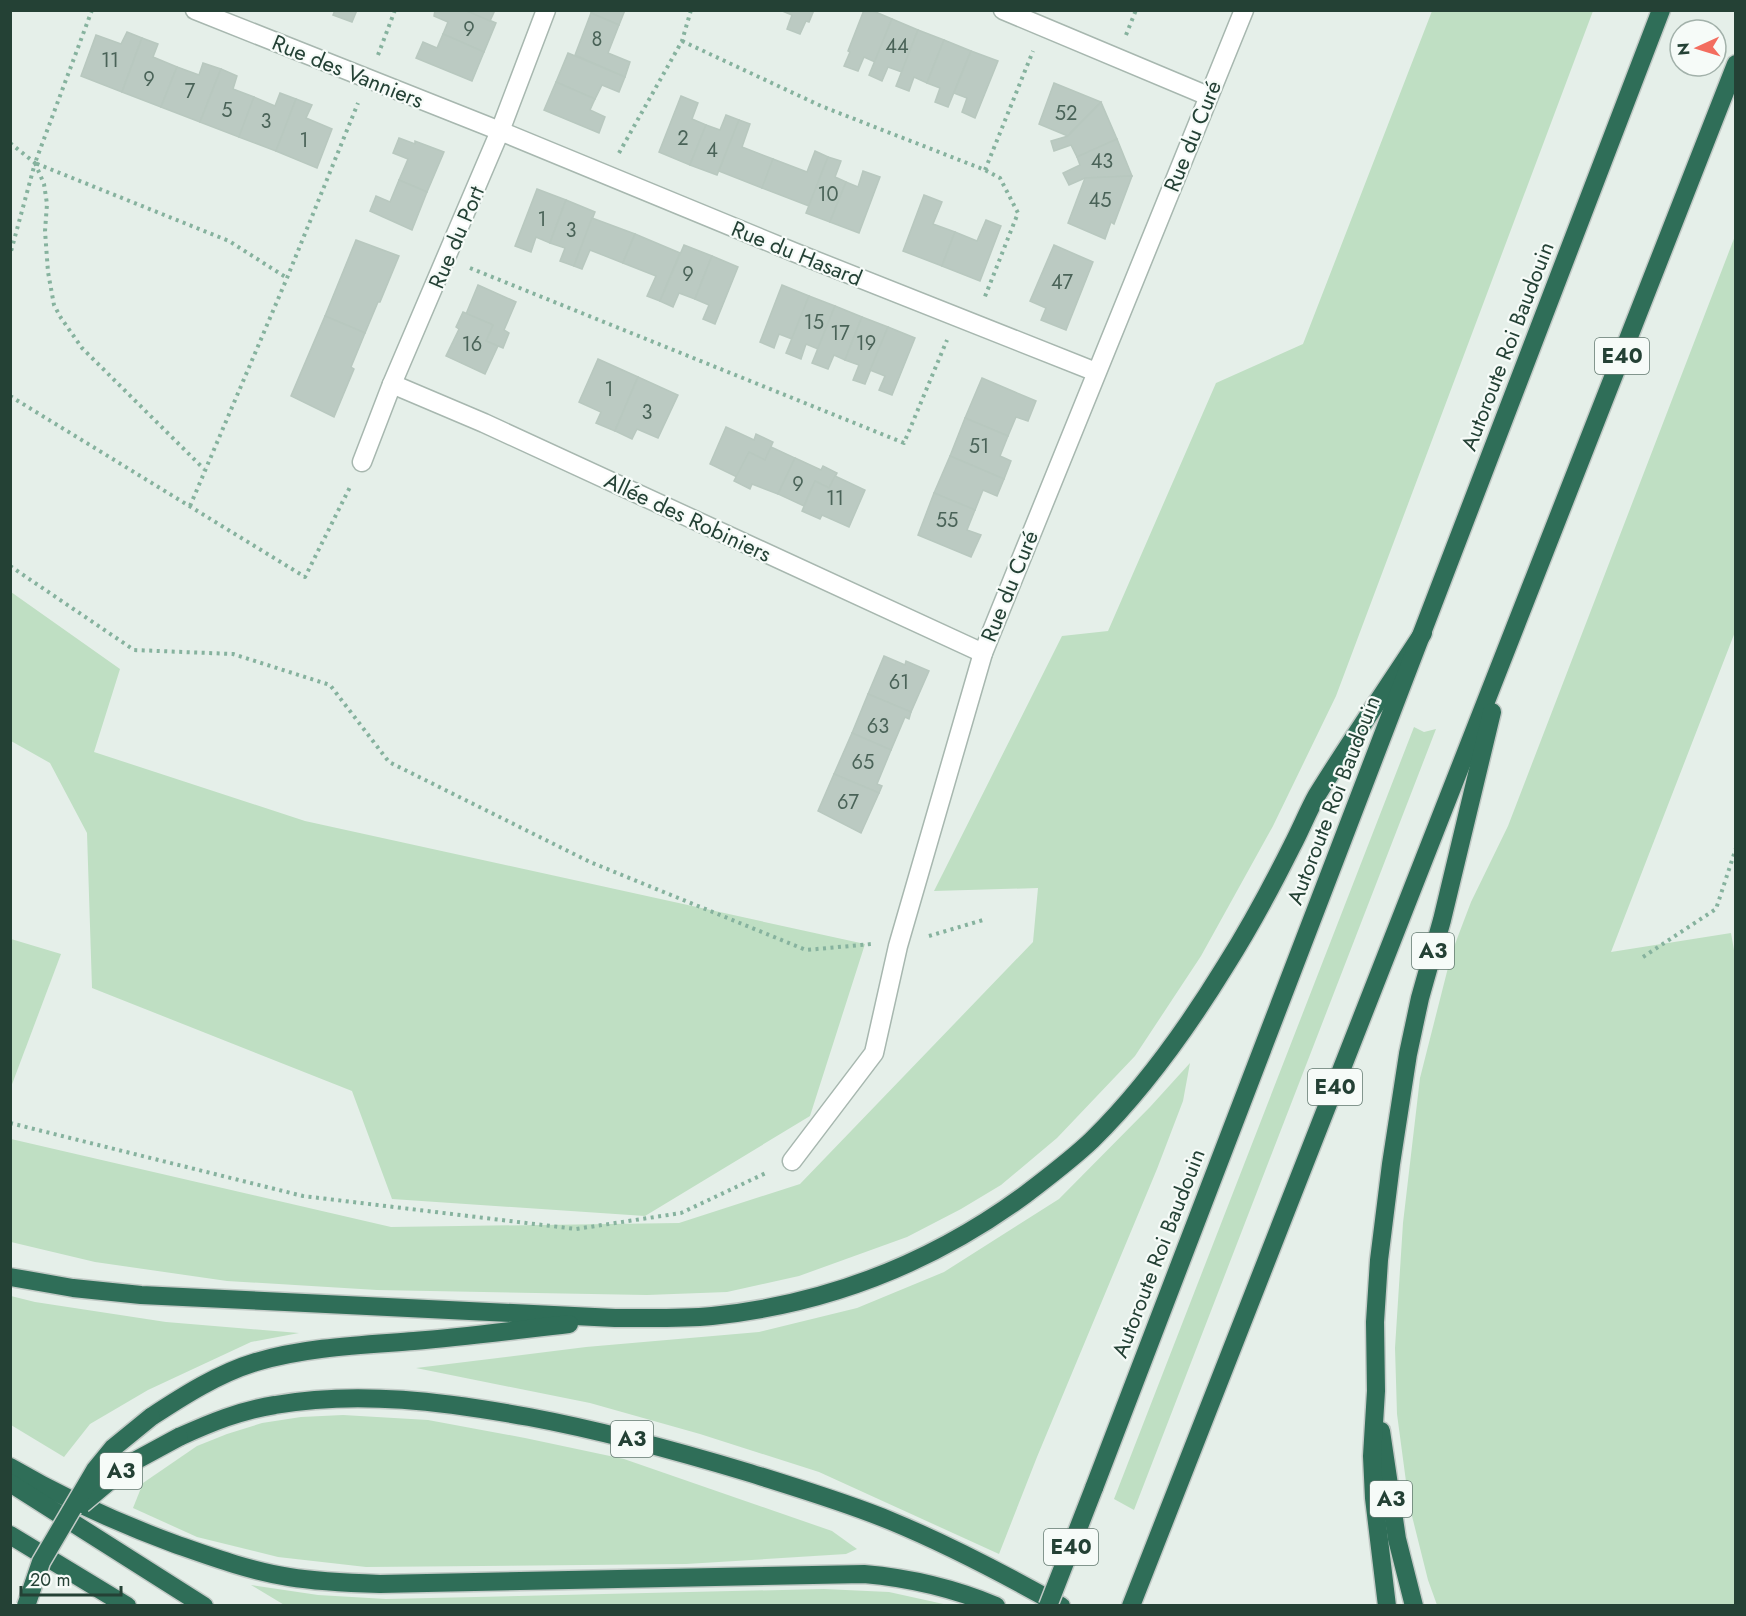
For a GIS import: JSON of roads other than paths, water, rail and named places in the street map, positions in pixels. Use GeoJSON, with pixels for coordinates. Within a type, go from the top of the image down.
{"type":"FeatureCollection","features":[{"type":"Feature","properties":{"kind":"highway","name":"Autoroute Roi Baudouin"},"geometry":{"type":"LineString","coordinates":[[1048,1605],[1661,10]]}},
{"type":"Feature","properties":{"kind":"highway","name":"E40"},"geometry":{"type":"LineString","coordinates":[[1131,1605],[1736,64]]}},
{"type":"Feature","properties":{"kind":"highway","name":"A3"},"geometry":{"type":"LineString","coordinates":[[10,1277],[73,1288],[141,1295],[615,1318],[710,1316],[795,1302],[854,1286],[909,1265],[955,1242],[1049,1177],[1091,1141],[1122,1107],[1192,1017],[1227,964],[1291,848],[1316,797],[1423,633]]}},
{"type":"Feature","properties":{"kind":"highway","name":"A3"},"geometry":{"type":"LineString","coordinates":[[1387,1605],[1372,1456],[1376,1391],[1375,1322],[1389,1175],[1401,1092],[1420,998],[1445,909],[1507,647]]}},
{"type":"Feature","properties":{"kind":"highway","name":"A3"},"geometry":{"type":"LineString","coordinates":[[26,1605],[41,1562],[95,1470],[113,1448],[151,1417],[229,1372],[254,1362],[284,1355],[351,1346],[474,1336],[615,1318]]}},
{"type":"Feature","properties":{"kind":"highway","name":"A3"},"geometry":{"type":"LineString","coordinates":[[1376,1391],[1397,1539],[1414,1605]]}},
{"type":"Feature","properties":{"kind":"highway","name":"A3"},"geometry":{"type":"LineString","coordinates":[[69,1515],[131,1463],[178,1437],[218,1419],[273,1405],[350,1398],[391,1399],[502,1412],[568,1424],[691,1455],[807,1491],[891,1521],[1000,1572],[1061,1605]]}},
{"type":"Feature","properties":{"kind":"highway","name":"A3"},"geometry":{"type":"LineString","coordinates":[[10,1467],[51,1491],[151,1535],[206,1555],[288,1577],[380,1584],[864,1574],[890,1576],[930,1584],[996,1605]]}},
{"type":"Feature","properties":{"kind":"highway"},"geometry":{"type":"LineString","coordinates":[[10,1483],[204,1605]]}},
{"type":"Feature","properties":{"kind":"highway"},"geometry":{"type":"LineString","coordinates":[[10,1535],[127,1605]]}},
{"type":"Feature","properties":{"kind":"street","name":"Rue des Vanniers"},"geometry":{"type":"LineString","coordinates":[[195,10],[500,131]]}},
{"type":"Feature","properties":{"kind":"street","name":"Rue du Port"},"geometry":{"type":"LineString","coordinates":[[362,462],[392,384],[500,131],[546,10]]}},
{"type":"Feature","properties":{"kind":"street"},"geometry":{"type":"LineString","coordinates":[[1002,10],[1208,96]]}},
{"type":"Feature","properties":{"kind":"street","name":"Rue du Curé"},"geometry":{"type":"LineString","coordinates":[[792,1161],[874,1053],[898,946],[982,653],[1244,10]]}},
{"type":"Feature","properties":{"kind":"street","name":"Rue du Hasard"},"geometry":{"type":"LineString","coordinates":[[500,131],[1096,372]]}},
{"type":"Feature","properties":{"kind":"street","name":"Allée des Robiniers"},"geometry":{"type":"LineString","coordinates":[[392,384],[495,427],[982,653]]}}]}
